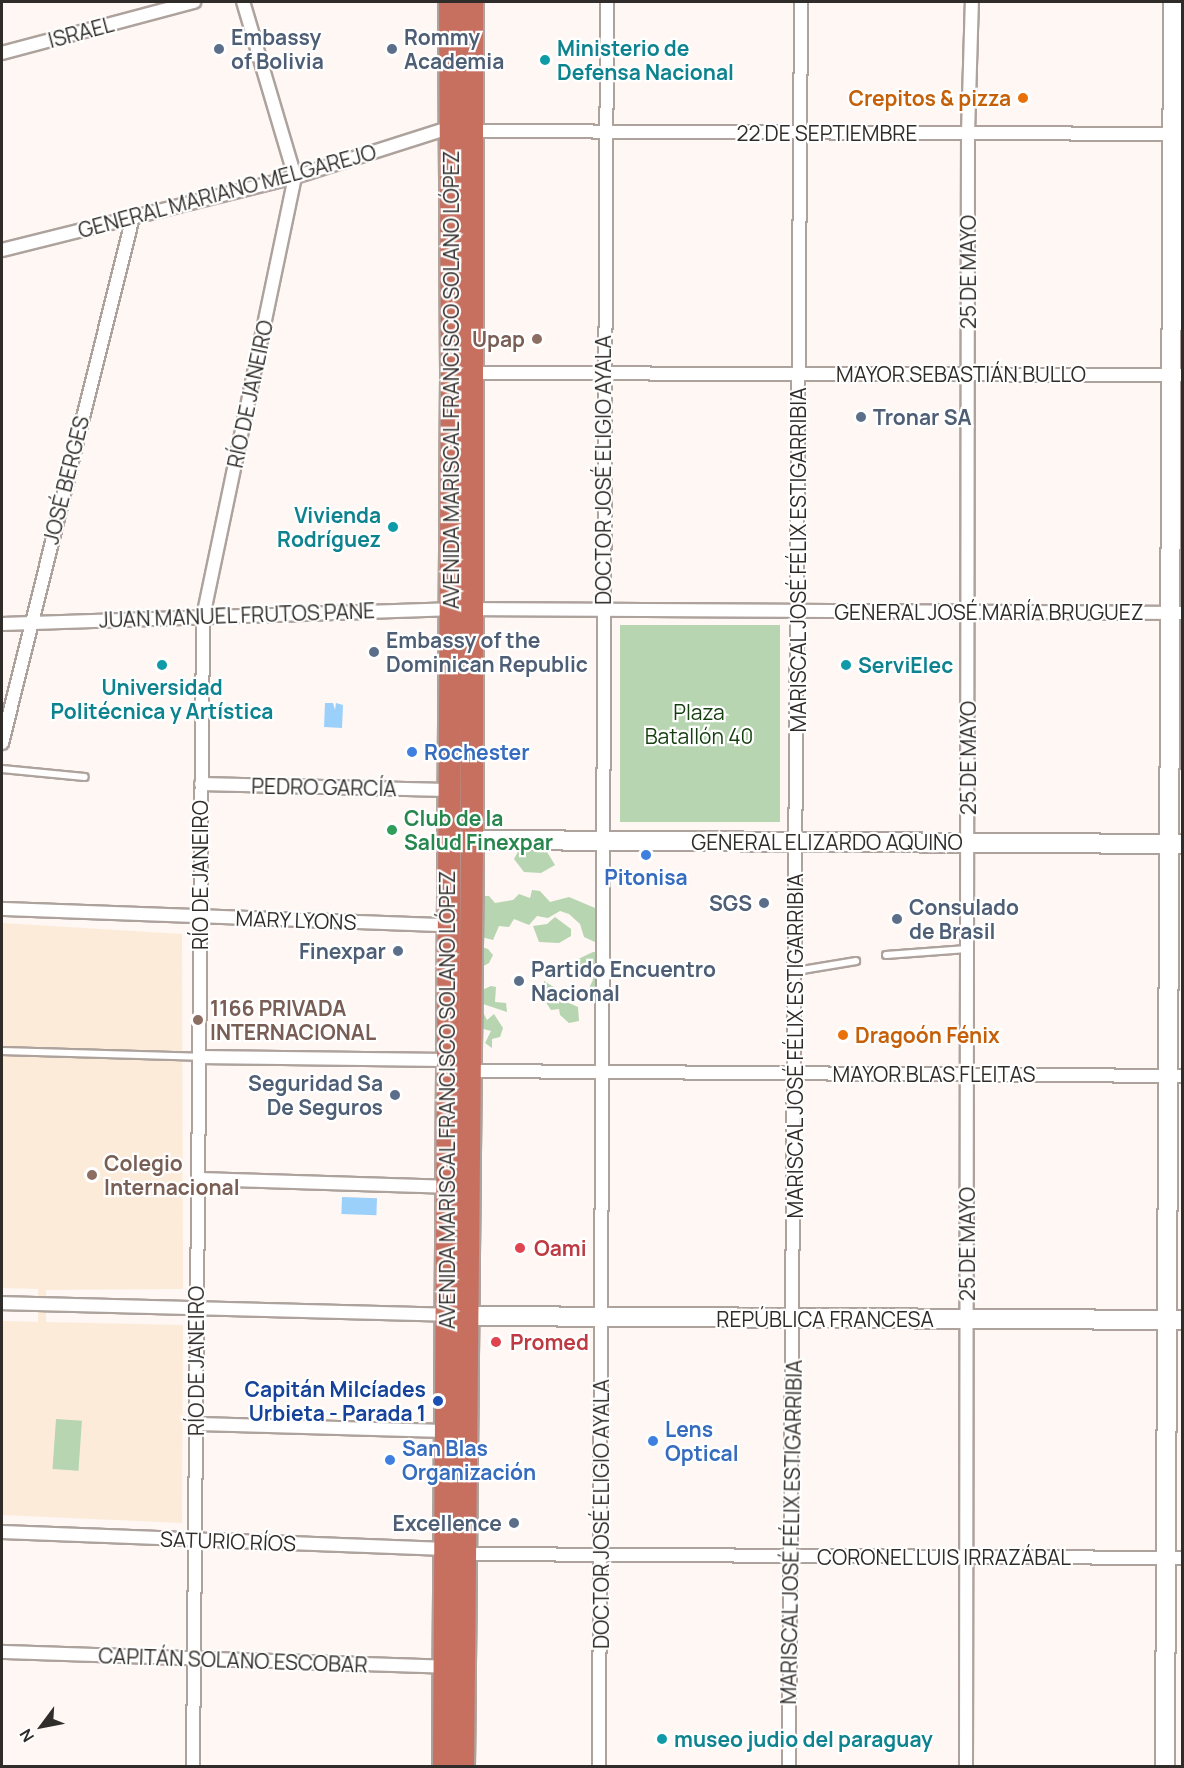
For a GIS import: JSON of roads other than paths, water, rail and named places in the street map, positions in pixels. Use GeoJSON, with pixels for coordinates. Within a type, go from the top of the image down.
{"type":"FeatureCollection","features":[{"type":"Feature","properties":{"kind":"highway","name":"AVENIDA MARISCAL FRANCISCO SOLANO LÓPEZ"},"geometry":{"type":"LineString","coordinates":[[450,2],[462,129]]}},
{"type":"Feature","properties":{"kind":"highway","name":"AVENIDA MARISCAL FRANCISCO SOLANO LÓPEZ"},"geometry":{"type":"LineString","coordinates":[[444,1767],[454,1668],[457,1316],[469,1071],[472,609],[462,372],[462,129],[472,2]]}},
{"type":"Feature","properties":{"kind":"highway","name":"AVENIDA MARISCAL FRANCISCO SOLANO LÓPEZ"},"geometry":{"type":"LineString","coordinates":[[462,372],[451,449],[447,790],[447,1187],[457,1316],[447,1370],[447,1431],[455,1551],[446,1583],[454,1615],[454,1668],[463,1767]]}},
{"type":"Feature","properties":{"kind":"highway"},"geometry":{"type":"LineString","coordinates":[[451,449],[458,477],[459,596],[472,609]]}},
{"type":"Feature","properties":{"kind":"highway"},"geometry":{"type":"LineString","coordinates":[[447,1370],[455,1413],[455,1551]]}},
{"type":"Feature","properties":{"kind":"highway"},"geometry":{"type":"LineString","coordinates":[[453,1767],[454,1668]]}},
{"type":"Feature","properties":{"kind":"street","name":"ISRAEL"},"geometry":{"type":"LineString","coordinates":[[2,53],[194,2]]}},
{"type":"Feature","properties":{"kind":"street","name":"RÍO DE JANEIRO"},"geometry":{"type":"LineString","coordinates":[[194,1767],[203,617],[295,177],[243,2]]}},
{"type":"Feature","properties":{"kind":"street","name":"DOCTOR JOSÉ ELIGIO AYALA"},"geometry":{"type":"LineString","coordinates":[[599,1767],[603,1072],[601,841],[607,2]]}},
{"type":"Feature","properties":{"kind":"street","name":"MARISCAL JOSÉ FÉLIX ESTIGARRIBIA"},"geometry":{"type":"LineString","coordinates":[[789,1767],[797,842],[798,133],[801,2]]}},
{"type":"Feature","properties":{"kind":"street","name":"25 DE MAYO"},"geometry":{"type":"LineString","coordinates":[[966,1767],[968,134],[972,2]]}},
{"type":"Feature","properties":{"kind":"street"},"geometry":{"type":"LineString","coordinates":[[1165,1767],[1174,1558],[1177,134],[1173,2]]}},
{"type":"Feature","properties":{"kind":"street","name":"GENERAL MARIANO MELGAREJO"},"geometry":{"type":"LineString","coordinates":[[2,250],[295,177],[462,129]]}},
{"type":"Feature","properties":{"kind":"street","name":"22 DE SEPTIEMBRE"},"geometry":{"type":"LineString","coordinates":[[462,129],[606,132],[1177,134]]}},
{"type":"Feature","properties":{"kind":"street","name":"JOSÉ BERGES"},"geometry":{"type":"LineString","coordinates":[[2,743],[29,621],[133,217]]}},
{"type":"Feature","properties":{"kind":"street","name":"MAYOR SEBASTIÁN BULLO"},"geometry":{"type":"LineString","coordinates":[[462,372],[1177,375]]}},
{"type":"Feature","properties":{"kind":"street","name":"JUAN MANUEL FRUTOS PANE"},"geometry":{"type":"LineString","coordinates":[[2,624],[29,621],[472,609]]}},
{"type":"Feature","properties":{"kind":"street","name":"GENERAL JOSÉ MARÍA BRUGUEZ"},"geometry":{"type":"LineString","coordinates":[[472,609],[1176,613]]}},
{"type":"Feature","properties":{"kind":"street","name":"PEDRO GARCÍA"},"geometry":{"type":"LineString","coordinates":[[201,784],[447,790]]}},
{"type":"Feature","properties":{"kind":"street","name":"GENERAL ELIZARDO AQUINO"},"geometry":{"type":"LineString","coordinates":[[472,840],[1176,844]]}},
{"type":"Feature","properties":{"kind":"street","name":"MARY LYONS"},"geometry":{"type":"LineString","coordinates":[[2,909],[447,925]]}},
{"type":"Feature","properties":{"kind":"street"},"geometry":{"type":"LineString","coordinates":[[199,1057],[447,1060]]}},
{"type":"Feature","properties":{"kind":"street","name":"MAYOR BLAS FLEITAS"},"geometry":{"type":"LineString","coordinates":[[469,1071],[1175,1076]]}},
{"type":"Feature","properties":{"kind":"street"},"geometry":{"type":"LineString","coordinates":[[198,1179],[447,1187]]}},
{"type":"Feature","properties":{"kind":"street"},"geometry":{"type":"LineString","coordinates":[[2,1304],[457,1316]]}},
{"type":"Feature","properties":{"kind":"street","name":"REPÚBLICA FRANCESA"},"geometry":{"type":"LineString","coordinates":[[457,1316],[1175,1321]]}},
{"type":"Feature","properties":{"kind":"street"},"geometry":{"type":"LineString","coordinates":[[196,1424],[447,1431]]}},
{"type":"Feature","properties":{"kind":"street","name":"SATURIO RÍOS"},"geometry":{"type":"LineString","coordinates":[[2,1532],[455,1551]]}},
{"type":"Feature","properties":{"kind":"street","name":"CORONEL LUIS IRRAZÁBAL"},"geometry":{"type":"LineString","coordinates":[[455,1551],[600,1555],[1174,1558]]}},
{"type":"Feature","properties":{"kind":"street","name":"CAPITÁN SOLANO ESCOBAR"},"geometry":{"type":"LineString","coordinates":[[2,1652],[454,1668]]}},
{"type":"Feature","properties":{"kind":"lane"},"geometry":{"type":"LineString","coordinates":[[2,769],[85,777]]}},
{"type":"Feature","properties":{"kind":"lane"},"geometry":{"type":"LineString","coordinates":[[886,955],[967,949]]}},
{"type":"Feature","properties":{"kind":"lane"},"geometry":{"type":"LineString","coordinates":[[796,971],[856,961]]}},
{"type":"Feature","properties":{"kind":"lane"},"geometry":{"type":"LineString","coordinates":[[2,1051],[199,1057]]}},
{"type":"Feature","properties":{"kind":"water"},"geometry":{"type":"Polygon","coordinates":[[[325,703],[333,703],[335,710],[336,703],[343,705],[342,728],[324,727],[325,703]]]}},
{"type":"Feature","properties":{"kind":"water"},"geometry":{"type":"Polygon","coordinates":[[[342,1197],[377,1198],[376,1215],[341,1214],[342,1197]]]}},
{"type":"Feature","properties":{"kind":"place","name":"Embassy of Bolivia"},"geometry":{"type":"Point","coordinates":[219,49]}},
{"type":"Feature","properties":{"kind":"place","name":"Rommy Academia"},"geometry":{"type":"Point","coordinates":[392,49]}},
{"type":"Feature","properties":{"kind":"place","name":"Ministerio de Defensa Nacional"},"geometry":{"type":"Point","coordinates":[545,60]}},
{"type":"Feature","properties":{"kind":"place","name":"Crepitos & pizza"},"geometry":{"type":"Point","coordinates":[1023,98]}},
{"type":"Feature","properties":{"kind":"place","name":"Upap"},"geometry":{"type":"Point","coordinates":[537,339]}},
{"type":"Feature","properties":{"kind":"place","name":"Tronar SA"},"geometry":{"type":"Point","coordinates":[861,417]}},
{"type":"Feature","properties":{"kind":"place","name":"Vivienda Rodríguez"},"geometry":{"type":"Point","coordinates":[393,527]}},
{"type":"Feature","properties":{"kind":"place","name":"Embassy of the Dominican Republic"},"geometry":{"type":"Point","coordinates":[374,652]}},
{"type":"Feature","properties":{"kind":"place","name":"Universidad Politécnica y Artística"},"geometry":{"type":"Point","coordinates":[162,665]}},
{"type":"Feature","properties":{"kind":"place","name":"ServiElec"},"geometry":{"type":"Point","coordinates":[846,665]}},
{"type":"Feature","properties":{"kind":"place","name":"Rochester"},"geometry":{"type":"Point","coordinates":[412,752]}},
{"type":"Feature","properties":{"kind":"place","name":"Club de la Salud Finexpar"},"geometry":{"type":"Point","coordinates":[392,830]}},
{"type":"Feature","properties":{"kind":"place","name":"Pitonisa"},"geometry":{"type":"Point","coordinates":[646,855]}},
{"type":"Feature","properties":{"kind":"place","name":"SGS"},"geometry":{"type":"Point","coordinates":[764,903]}},
{"type":"Feature","properties":{"kind":"place","name":"Consulado de Brasil"},"geometry":{"type":"Point","coordinates":[897,919]}},
{"type":"Feature","properties":{"kind":"place","name":"Finexpar"},"geometry":{"type":"Point","coordinates":[398,951]}},
{"type":"Feature","properties":{"kind":"place","name":"Partido Encuentro Nacional"},"geometry":{"type":"Point","coordinates":[519,981]}},
{"type":"Feature","properties":{"kind":"place","name":"1166 PRIVADA INTERNACIONAL"},"geometry":{"type":"Point","coordinates":[198,1020]}},
{"type":"Feature","properties":{"kind":"place","name":"Dragoón Fénix"},"geometry":{"type":"Point","coordinates":[843,1035]}},
{"type":"Feature","properties":{"kind":"place","name":"Seguridad Sa De Seguros"},"geometry":{"type":"Point","coordinates":[395,1095]}},
{"type":"Feature","properties":{"kind":"place","name":"Colegio Internacional"},"geometry":{"type":"Point","coordinates":[92,1175]}},
{"type":"Feature","properties":{"kind":"place","name":"Oami"},"geometry":{"type":"Point","coordinates":[520,1248]}},
{"type":"Feature","properties":{"kind":"place","name":"Promed"},"geometry":{"type":"Point","coordinates":[496,1342]}},
{"type":"Feature","properties":{"kind":"place","name":"Capitán Milcíades Urbieta - Parada 1"},"geometry":{"type":"Point","coordinates":[438,1401]}},
{"type":"Feature","properties":{"kind":"place","name":"Lens Optical"},"geometry":{"type":"Point","coordinates":[653,1441]}},
{"type":"Feature","properties":{"kind":"place","name":"San Blas Organización"},"geometry":{"type":"Point","coordinates":[390,1460]}},
{"type":"Feature","properties":{"kind":"place","name":"Excellence"},"geometry":{"type":"Point","coordinates":[514,1523]}},
{"type":"Feature","properties":{"kind":"place","name":"museo judio del paraguay"},"geometry":{"type":"Point","coordinates":[662,1739]}},
{"type":"Feature","properties":{"kind":"park label","name":"Plaza Batallón 40"},"geometry":{"type":"Point","coordinates":[699,724]}}]}
